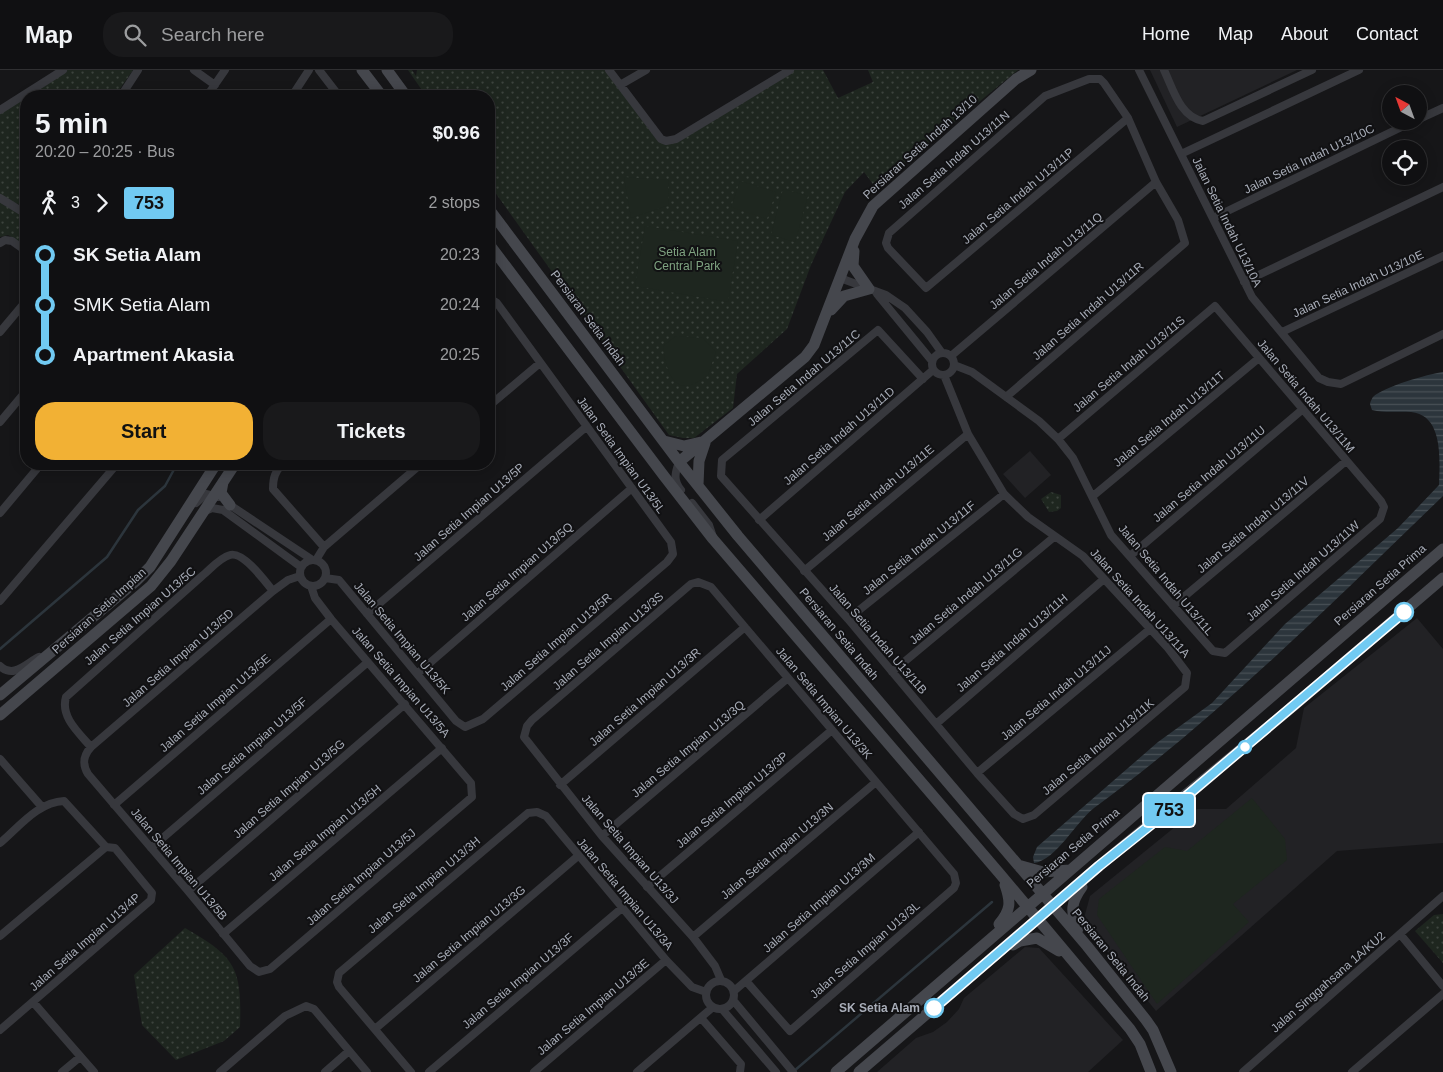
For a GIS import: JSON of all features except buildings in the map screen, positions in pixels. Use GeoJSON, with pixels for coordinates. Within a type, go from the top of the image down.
{"type":"FeatureCollection","features":[{"type":"Feature","properties":{"kind":"street"},"geometry":{"type":"LineString","coordinates":[[32,90],[63,70]]}},
{"type":"Feature","properties":{"kind":"street"},"geometry":{"type":"LineString","coordinates":[[125,90],[138,70]]}},
{"type":"Feature","properties":{"kind":"street"},"geometry":{"type":"LineString","coordinates":[[194,70],[215,85]]}},
{"type":"Feature","properties":{"kind":"street"},"geometry":{"type":"LineString","coordinates":[[211,90],[225,70]]}},
{"type":"Feature","properties":{"kind":"street"},"geometry":{"type":"LineString","coordinates":[[296,90],[309,70]]}},
{"type":"Feature","properties":{"kind":"street"},"geometry":{"type":"LineString","coordinates":[[319,70],[334,90]]}},
{"type":"Feature","properties":{"kind":"street"},"geometry":{"type":"LineString","coordinates":[[362,70],[377,90]]}},
{"type":"Feature","properties":{"kind":"street"},"geometry":{"type":"LineString","coordinates":[[387,70],[402,90]]}},
{"type":"Feature","properties":{"kind":"street"},"geometry":{"type":"LineString","coordinates":[[609,70],[661,139],[670,141],[790,70]]}},
{"type":"Feature","properties":{"kind":"street"},"geometry":{"type":"LineString","coordinates":[[620,85],[646,70]]}},
{"type":"Feature","properties":{"kind":"street","name":"Persiaran Setia Indah 13/10"},"geometry":{"type":"LineString","coordinates":[[679,462],[806,357],[814,345],[855,239],[873,206],[1016,79],[1031,70]]}},
{"type":"Feature","properties":{"kind":"street","name":"Jalan Setia Indah U13/10A"},"geometry":{"type":"LineString","coordinates":[[1139,70],[1252,297],[1319,378],[1340,384],[1443,334]]}},
{"type":"Feature","properties":{"kind":"street"},"geometry":{"type":"LineString","coordinates":[[1164,70],[1184,111],[1196,120],[1203,121],[1312,70]]}},
{"type":"Feature","properties":{"kind":"street"},"geometry":{"type":"LineString","coordinates":[[1181,154],[1359,70]]}},
{"type":"Feature","properties":{"kind":"street","name":"Jalan Setia Indah U13/11N"},"geometry":{"type":"LineString","coordinates":[[923,287],[888,248],[888,238],[892,228],[1046,96],[1095,78],[1104,83],[1128,118]]}},
{"type":"Feature","properties":{"kind":"street"},"geometry":{"type":"LineString","coordinates":[[0,110],[20,97]]}},
{"type":"Feature","properties":{"kind":"street"},"geometry":{"type":"LineString","coordinates":[[1428,115],[1443,108]]}},
{"type":"Feature","properties":{"kind":"street"},"geometry":{"type":"LineString","coordinates":[[1128,118],[1156,182]]}},
{"type":"Feature","properties":{"kind":"street","name":"Jalan Setia Indah U13/11P"},"geometry":{"type":"LineString","coordinates":[[923,287],[926,288],[1128,118]]}},
{"type":"Feature","properties":{"kind":"street","name":"Jalan Setia Indah U13/10C"},"geometry":{"type":"LineString","coordinates":[[1212,218],[1395,130]]}},
{"type":"Feature","properties":{"kind":"street","name":"Jalan Setia Indah U13/11R"},"geometry":{"type":"LineString","coordinates":[[1006,396],[1185,244],[1178,220],[1156,182]]}},
{"type":"Feature","properties":{"kind":"street","name":"Jalan Setia Indah U13/11Q"},"geometry":{"type":"LineString","coordinates":[[951,356],[1156,182]]}},
{"type":"Feature","properties":{"kind":"street"},"geometry":{"type":"LineString","coordinates":[[1244,282],[1443,187]]}},
{"type":"Feature","properties":{"kind":"street"},"geometry":{"type":"LineString","coordinates":[[0,198],[20,210]]}},
{"type":"Feature","properties":{"kind":"street","name":"Persiaran Setia Indah"},"geometry":{"type":"LineString","coordinates":[[495,217],[679,462],[744,543],[1087,946],[1153,1030],[1171,1072]]}},
{"type":"Feature","properties":{"kind":"street"},"geometry":{"type":"LineString","coordinates":[[840,278],[873,291],[886,295],[905,308],[927,332],[942,353],[951,356],[954,365],[952,371],[944,375],[933,370],[932,361],[873,291],[853,266],[855,239]]}},
{"type":"Feature","properties":{"kind":"street"},"geometry":{"type":"LineString","coordinates":[[3,242],[12,241],[20,247]]}},
{"type":"Feature","properties":{"kind":"street"},"geometry":{"type":"LineString","coordinates":[[495,252],[664,476],[714,539],[1130,1029],[1140,1044],[1151,1072]]}},
{"type":"Feature","properties":{"kind":"street","name":"Jalan Setia Indah U13/10E"},"geometry":{"type":"LineString","coordinates":[[1282,332],[1443,256]]}},
{"type":"Feature","properties":{"kind":"street"},"geometry":{"type":"LineString","coordinates":[[825,318],[844,296],[873,291]]}},
{"type":"Feature","properties":{"kind":"street","name":"Jalan Setia Impian U13/5L"},"geometry":{"type":"LineString","coordinates":[[495,302],[673,546],[673,554],[667,562]]}},
{"type":"Feature","properties":{"kind":"street","name":"Jalan Setia Indah U13/11M"},"geometry":{"type":"LineString","coordinates":[[1215,306],[1380,501]]}},
{"type":"Feature","properties":{"kind":"street","name":"Jalan Setia Indah U13/11S"},"geometry":{"type":"LineString","coordinates":[[1058,439],[1215,306]]}},
{"type":"Feature","properties":{"kind":"street"},"geometry":{"type":"LineString","coordinates":[[0,332],[20,308]]}},
{"type":"Feature","properties":{"kind":"street","name":"Jalan Setia Indah U13/11C"},"geometry":{"type":"LineString","coordinates":[[720,469],[722,460],[878,330],[923,379]]}},
{"type":"Feature","properties":{"kind":"street"},"geometry":{"type":"LineString","coordinates":[[932,361],[942,353]]}},
{"type":"Feature","properties":{"kind":"street","name":"Jalan Setia Indah U13/11T"},"geometry":{"type":"LineString","coordinates":[[1093,496],[1259,358]]}},
{"type":"Feature","properties":{"kind":"street"},"geometry":{"type":"LineString","coordinates":[[495,401],[540,363]]}},
{"type":"Feature","properties":{"kind":"street","name":"Jalan Setia Indah U13/11L"},"geometry":{"type":"LineString","coordinates":[[954,365],[972,372],[1006,396],[1058,439],[1072,458],[1093,496],[1111,535],[1207,646],[1213,651],[1225,653]]}},
{"type":"Feature","properties":{"kind":"street","name":"Jalan Setia Indah U13/11D"},"geometry":{"type":"LineString","coordinates":[[759,520],[933,370]]}},
{"type":"Feature","properties":{"kind":"street","name":"Jalan Setia Indah U13/11A"},"geometry":{"type":"LineString","coordinates":[[944,375],[968,434],[1004,494],[1028,517],[1083,556],[1150,629],[1187,673],[1185,687]]}},
{"type":"Feature","properties":{"kind":"street"},"geometry":{"type":"LineString","coordinates":[[0,422],[20,398]]}},
{"type":"Feature","properties":{"kind":"street","name":"Jalan Setia Indah U13/11U"},"geometry":{"type":"LineString","coordinates":[[1130,556],[1302,409]]}},
{"type":"Feature","properties":{"kind":"street","name":"Jalan Setia Impian U13/5P"},"geometry":{"type":"LineString","coordinates":[[367,614],[586,426]]}},
{"type":"Feature","properties":{"kind":"street","name":"Jalan Setia Indah U13/11E"},"geometry":{"type":"LineString","coordinates":[[804,571],[888,498],[968,434]]}},
{"type":"Feature","properties":{"kind":"street"},"geometry":{"type":"LineString","coordinates":[[663,440],[684,446],[705,441]]}},
{"type":"Feature","properties":{"kind":"street"},"geometry":{"type":"LineString","coordinates":[[698,485],[699,461],[705,441]]}},
{"type":"Feature","properties":{"kind":"street","name":"Jalan Setia Indah U13/11V"},"geometry":{"type":"LineString","coordinates":[[1173,606],[1346,461]]}},
{"type":"Feature","properties":{"kind":"street"},"geometry":{"type":"LineString","coordinates":[[679,462],[674,475],[676,484],[710,525],[714,539]]}},
{"type":"Feature","properties":{"kind":"street","name":"Jalan Setia Indah U13/11B"},"geometry":{"type":"LineString","coordinates":[[720,469],[721,476],[848,620],[977,773],[1014,814],[1023,819]]}},
{"type":"Feature","properties":{"kind":"street"},"geometry":{"type":"LineString","coordinates":[[0,513],[37,470]]}},
{"type":"Feature","properties":{"kind":"street"},"geometry":{"type":"LineString","coordinates":[[0,601],[112,470]]}},
{"type":"Feature","properties":{"kind":"street","name":"Persiaran Setia Impian"},"geometry":{"type":"LineString","coordinates":[[0,695],[136,581],[162,549],[212,470]]}},
{"type":"Feature","properties":{"kind":"street","name":"Persiaran Setia Impian"},"geometry":{"type":"LineString","coordinates":[[0,715],[151,586],[171,561],[231,470]]}},
{"type":"Feature","properties":{"kind":"street"},"geometry":{"type":"LineString","coordinates":[[277,470],[273,479],[273,489],[324,547]]}},
{"type":"Feature","properties":{"kind":"street"},"geometry":{"type":"LineString","coordinates":[[301,567],[314,560],[324,547],[414,470]]}},
{"type":"Feature","properties":{"kind":"street"},"geometry":{"type":"LineString","coordinates":[[225,478],[221,493],[230,505]]}},
{"type":"Feature","properties":{"kind":"street","name":"Jalan Setia Impian U13/5Q"},"geometry":{"type":"LineString","coordinates":[[417,674],[632,488]]}},
{"type":"Feature","properties":{"kind":"street"},"geometry":{"type":"LineString","coordinates":[[162,549],[201,498],[206,494],[214,494],[326,569],[325,578],[320,584],[311,586],[304,583],[300,576],[301,567]]}},
{"type":"Feature","properties":{"kind":"street","name":"Jalan Setia Indah U13/11F"},"geometry":{"type":"LineString","coordinates":[[848,620],[1004,494]]}},
{"type":"Feature","properties":{"kind":"street","name":"Jalan Setia Indah U13/11W"},"geometry":{"type":"LineString","coordinates":[[1225,653],[1380,519],[1384,507],[1380,501]]}},
{"type":"Feature","properties":{"kind":"street"},"geometry":{"type":"LineString","coordinates":[[201,514],[212,508],[223,510],[301,567]]}},
{"type":"Feature","properties":{"kind":"street"},"geometry":{"type":"LineString","coordinates":[[252,532],[257,524]]}},
{"type":"Feature","properties":{"kind":"street","name":"Jalan Setia Indah U13/11G"},"geometry":{"type":"LineString","coordinates":[[892,672],[1054,537]]}},
{"type":"Feature","properties":{"kind":"street","name":"Persiaran Setia Prima"},"geometry":{"type":"LineString","coordinates":[[836,1072],[960,967],[1026,906],[1443,549]]}},
{"type":"Feature","properties":{"kind":"street","name":"Jalan Setia Impian U13/5C"},"geometry":{"type":"LineString","coordinates":[[91,747],[68,720],[64,705],[66,697],[202,576],[224,558],[234,554],[242,557],[274,591]]}},
{"type":"Feature","properties":{"kind":"street","name":"Jalan Setia Impian U13/5R"},"geometry":{"type":"LineString","coordinates":[[456,721],[465,727],[483,719],[667,562]]}},
{"type":"Feature","properties":{"kind":"street","name":"Jalan Setia Impian U13/5D"},"geometry":{"type":"LineString","coordinates":[[91,747],[274,591],[288,580],[300,576]]}},
{"type":"Feature","properties":{"kind":"street","name":"Jalan Setia Impian U13/5K"},"geometry":{"type":"LineString","coordinates":[[325,578],[339,580],[456,721]]}},
{"type":"Feature","properties":{"kind":"street"},"geometry":{"type":"LineString","coordinates":[[859,1072],[1099,866],[1277,720],[1443,578]]}},
{"type":"Feature","properties":{"kind":"street","name":"Jalan Setia Indah U13/11H"},"geometry":{"type":"LineString","coordinates":[[936,724],[1104,579]]}},
{"type":"Feature","properties":{"kind":"street","name":"Jalan Setia Impian U13/3S"},"geometry":{"type":"LineString","coordinates":[[524,731],[532,720],[691,584],[703,582],[712,588]]}},
{"type":"Feature","properties":{"kind":"street","name":"Jalan Setia Impian U13/5A"},"geometry":{"type":"LineString","coordinates":[[311,586],[315,598],[331,618],[472,783],[472,793]]}},
{"type":"Feature","properties":{"kind":"street","name":"Jalan Setia Impian U13/3K"},"geometry":{"type":"LineString","coordinates":[[712,588],[919,832]]}},
{"type":"Feature","properties":{"kind":"street"},"geometry":{"type":"LineString","coordinates":[[67,638],[66,644],[68,647],[103,619],[121,613]]}},
{"type":"Feature","properties":{"kind":"street","name":"Jalan Setia Impian U13/5E"},"geometry":{"type":"LineString","coordinates":[[114,805],[331,618]]}},
{"type":"Feature","properties":{"kind":"street","name":"Jalan Setia Impian U13/3R"},"geometry":{"type":"LineString","coordinates":[[560,785],[745,627]]}},
{"type":"Feature","properties":{"kind":"street","name":"Jalan Setia Indah U13/11J"},"geometry":{"type":"LineString","coordinates":[[977,773],[1150,629]]}},
{"type":"Feature","properties":{"kind":"street"},"geometry":{"type":"LineString","coordinates":[[0,666],[6,671],[13,672],[58,647]]}},
{"type":"Feature","properties":{"kind":"street","name":"Jalan Setia Impian U13/5F"},"geometry":{"type":"LineString","coordinates":[[151,848],[368,662]]}},
{"type":"Feature","properties":{"kind":"street","name":"Jalan Setia Impian U13/3Q"},"geometry":{"type":"LineString","coordinates":[[602,836],[788,678]]}},
{"type":"Feature","properties":{"kind":"street","name":"Jalan Setia Indah U13/11K"},"geometry":{"type":"LineString","coordinates":[[1023,819],[1034,815],[1185,687]]}},
{"type":"Feature","properties":{"kind":"street","name":"Jalan Setia Impian U13/5G"},"geometry":{"type":"LineString","coordinates":[[188,891],[405,704]]}},
{"type":"Feature","properties":{"kind":"street","name":"Jalan Setia Impian U13/3P"},"geometry":{"type":"LineString","coordinates":[[647,887],[832,730]]}},
{"type":"Feature","properties":{"kind":"street","name":"Jalan Setia Impian U13/3J"},"geometry":{"type":"LineString","coordinates":[[524,731],[527,743],[560,785],[602,836],[693,937],[714,966],[721,980]]}},
{"type":"Feature","properties":{"kind":"street","name":"Jalan Setia Impian U13/5B"},"geometry":{"type":"LineString","coordinates":[[91,747],[86,752],[84,767],[250,966],[259,972]]}},
{"type":"Feature","properties":{"kind":"street","name":"Jalan Setia Impian U13/5H"},"geometry":{"type":"LineString","coordinates":[[223,934],[442,748]]}},
{"type":"Feature","properties":{"kind":"street"},"geometry":{"type":"LineString","coordinates":[[0,759],[42,807]]}},
{"type":"Feature","properties":{"kind":"street","name":"Jalan Setia Impian U13/3N"},"geometry":{"type":"LineString","coordinates":[[693,937],[876,782]]}},
{"type":"Feature","properties":{"kind":"street","name":"Jalan Setia Impian U13/5J"},"geometry":{"type":"LineString","coordinates":[[259,972],[270,969],[469,801],[472,793]]}},
{"type":"Feature","properties":{"kind":"street"},"geometry":{"type":"LineString","coordinates":[[0,843],[42,807],[54,802],[64,801],[106,846],[0,936]]}},
{"type":"Feature","properties":{"kind":"street","name":"Jalan Setia Impian U13/3A"},"geometry":{"type":"LineString","coordinates":[[528,813],[537,812],[546,816],[666,960],[692,987],[706,992]]}},
{"type":"Feature","properties":{"kind":"street","name":"Jalan Setia Impian U13/3H"},"geometry":{"type":"LineString","coordinates":[[374,1030],[339,987],[337,977],[342,968],[528,813]]}},
{"type":"Feature","properties":{"kind":"street","name":"Jalan Setia Impian U13/3M"},"geometry":{"type":"LineString","coordinates":[[734,991],[919,832]]}},
{"type":"Feature","properties":{"kind":"street","name":"Jalan Setia Impian U13/3L"},"geometry":{"type":"LineString","coordinates":[[746,981],[790,1031],[954,888],[956,883],[954,874],[919,832]]}},
{"type":"Feature","properties":{"kind":"street","name":"Jalan Setia Impian U13/4P"},"geometry":{"type":"LineString","coordinates":[[0,1030],[153,897],[152,892],[115,848],[106,846]]}},
{"type":"Feature","properties":{"kind":"street","name":"Jalan Setia Impian U13/3G"},"geometry":{"type":"LineString","coordinates":[[374,1030],[578,856]]}},
{"type":"Feature","properties":{"kind":"street"},"geometry":{"type":"LineString","coordinates":[[1017,864],[1043,872],[1070,870]]}},
{"type":"Feature","properties":{"kind":"street"},"geometry":{"type":"LineString","coordinates":[[1087,946],[1072,916],[1074,898],[1099,866]]}},
{"type":"Feature","properties":{"kind":"street"},"geometry":{"type":"LineString","coordinates":[[960,967],[1007,915],[1010,898],[1000,874]]}},
{"type":"Feature","properties":{"kind":"street"},"geometry":{"type":"LineString","coordinates":[[1400,934],[1443,896]]}},
{"type":"Feature","properties":{"kind":"street","name":"Jalan Setia Impian U13/3F"},"geometry":{"type":"LineString","coordinates":[[428,1072],[622,908]]}},
{"type":"Feature","properties":{"kind":"street","name":"Jalan Singgahsana 1A/KU2"},"geometry":{"type":"LineString","coordinates":[[1242,1072],[1400,934],[1443,986]]}},
{"type":"Feature","properties":{"kind":"street"},"geometry":{"type":"LineString","coordinates":[[993,958],[1020,941],[1036,938],[1067,956]]}},
{"type":"Feature","properties":{"kind":"street","name":"Jalan Setia Impian U13/3E"},"geometry":{"type":"LineString","coordinates":[[534,1072],[666,960]]}},
{"type":"Feature","properties":{"kind":"street"},"geometry":{"type":"LineString","coordinates":[[721,980],[729,984],[734,991],[733,1000],[729,1006],[722,1009],[713,1007],[707,1001],[706,992],[714,982],[721,980]]}},
{"type":"Feature","properties":{"kind":"street"},"geometry":{"type":"LineString","coordinates":[[1352,1072],[1443,994]]}},
{"type":"Feature","properties":{"kind":"street"},"geometry":{"type":"LineString","coordinates":[[733,1000],[793,1072]]}},
{"type":"Feature","properties":{"kind":"street"},"geometry":{"type":"LineString","coordinates":[[33,1002],[94,1072]]}},
{"type":"Feature","properties":{"kind":"street"},"geometry":{"type":"LineString","coordinates":[[220,1072],[285,1016],[298,1008],[306,1006],[314,1010],[368,1072]]}},
{"type":"Feature","properties":{"kind":"street"},"geometry":{"type":"LineString","coordinates":[[638,1072],[713,1007]]}},
{"type":"Feature","properties":{"kind":"street"},"geometry":{"type":"LineString","coordinates":[[722,1009],[776,1072]]}},
{"type":"Feature","properties":{"kind":"street"},"geometry":{"type":"LineString","coordinates":[[701,1018],[741,1064],[740,1072]]}},
{"type":"Feature","properties":{"kind":"street"},"geometry":{"type":"LineString","coordinates":[[374,1030],[411,1072]]}},
{"type":"Feature","properties":{"kind":"street"},"geometry":{"type":"LineString","coordinates":[[825,1072],[857,1045],[878,1036]]}},
{"type":"Feature","properties":{"kind":"street"},"geometry":{"type":"LineString","coordinates":[[324,1072],[349,1051]]}},
{"type":"Feature","properties":{"kind":"street"},"geometry":{"type":"LineString","coordinates":[[62,1072],[80,1057]]}},
{"type":"Feature","properties":{"kind":"shaded area"},"geometry":{"type":"Polygon","coordinates":[[[1150,70],[1297,70],[1177,127],[1150,70]]]}},
{"type":"Feature","properties":{"kind":"shaded area"},"geometry":{"type":"Polygon","coordinates":[[[1443,372],[1443,496],[1274,658],[1186,736],[1087,814],[1050,855],[1042,861],[1034,863],[1033,857],[1037,847],[1158,742],[1212,703],[1285,624],[1398,528],[1439,485],[1439,451],[1434,429],[1429,421],[1421,415],[1411,412],[1372,410],[1370,404],[1373,397],[1386,389],[1427,375],[1443,372]]]}},
{"type":"Feature","properties":{"kind":"shaded area"},"geometry":{"type":"Polygon","coordinates":[[[1030,451],[1051,475],[1025,498],[1003,474],[1030,451]]]}},
{"type":"Feature","properties":{"kind":"shaded area"},"geometry":{"type":"Polygon","coordinates":[[[1417,618],[1443,649],[1443,843],[1337,851],[1156,1011],[1083,922],[1090,896],[1197,809],[1226,809],[1296,748],[1304,708],[1417,618]]]}},
{"type":"Feature","properties":{"kind":"shaded area","name":"SK Setia Alam"},"geometry":{"type":"Polygon","coordinates":[[[1025,947],[1039,948],[1123,1040],[1088,1072],[877,1072],[916,1038],[933,1032],[947,1022],[959,1009],[964,998],[1025,947]]]}},
{"type":"Feature","properties":{"kind":"green space"},"geometry":{"type":"Polygon","coordinates":[[[62,70],[133,70],[119,90],[30,90],[62,70]]]}},
{"type":"Feature","properties":{"kind":"green space","name":"Setia Alam Central Park"},"geometry":{"type":"Polygon","coordinates":[[[408,70],[412,70],[416,76],[417,70],[607,70],[668,143],[794,70],[823,70],[838,98],[873,82],[868,70],[1018,70],[908,160],[878,191],[864,172],[845,192],[811,265],[787,329],[737,374],[733,408],[694,438],[669,435],[495,192],[495,90],[422,90],[408,70]]]}},
{"type":"Feature","properties":{"kind":"green space"},"geometry":{"type":"Polygon","coordinates":[[[20,96],[20,205],[0,197],[0,109],[20,96]]]}},
{"type":"Feature","properties":{"kind":"green space"},"geometry":{"type":"Polygon","coordinates":[[[624,177],[668,180],[669,205],[631,218],[624,177]]]}},
{"type":"Feature","properties":{"kind":"green space"},"geometry":{"type":"Polygon","coordinates":[[[740,181],[776,192],[767,219],[731,207],[740,181]]]}},
{"type":"Feature","properties":{"kind":"green space"},"geometry":{"type":"Polygon","coordinates":[[[783,189],[808,196],[795,242],[771,235],[783,189]]]}},
{"type":"Feature","properties":{"kind":"green space"},"geometry":{"type":"Polygon","coordinates":[[[0,199],[20,213],[20,242],[8,235],[0,237],[0,199]]]}},
{"type":"Feature","properties":{"kind":"green space"},"geometry":{"type":"Polygon","coordinates":[[[645,226],[738,241],[728,302],[635,286],[645,226]]]}},
{"type":"Feature","properties":{"kind":"green space"},"geometry":{"type":"Polygon","coordinates":[[[676,336],[703,338],[716,352],[708,375],[691,385],[684,386],[678,384],[673,379],[667,366],[663,346],[676,336]]]}},
{"type":"Feature","properties":{"kind":"green space"},"geometry":{"type":"Polygon","coordinates":[[[1051,492],[1061,495],[1061,508],[1057,511],[1049,512],[1041,499],[1051,492]]]}},
{"type":"Feature","properties":{"kind":"green space"},"geometry":{"type":"Polygon","coordinates":[[[1252,798],[1285,839],[1287,860],[1233,904],[1249,922],[1157,1004],[1097,915],[1099,899],[1165,847],[1187,851],[1252,798]]]}},
{"type":"Feature","properties":{"kind":"green space"},"geometry":{"type":"Polygon","coordinates":[[[1443,914],[1443,963],[1415,931],[1434,915],[1443,914]]]}},
{"type":"Feature","properties":{"kind":"green space"},"geometry":{"type":"Polygon","coordinates":[[[185,928],[215,947],[232,966],[237,977],[239,991],[240,1027],[224,1041],[176,1060],[142,1025],[134,975],[185,928]]]}},
{"type":"Feature","properties":{"kind":"waterway"},"geometry":{"type":"LineString","coordinates":[[0,649],[107,557],[138,510],[165,486],[174,470]]}},
{"type":"Feature","properties":{"kind":"waterway"},"geometry":{"type":"LineString","coordinates":[[794,1071],[992,902]]}},
{"type":"Feature","properties":{"kind":"bus line","name":"753"},"geometry":{"type":"LineString","coordinates":[[934,1008],[1099,866],[1183,799],[1404,612]]}},
{"type":"Feature","properties":{"kind":"place","name":"SK Setia Alam"},"geometry":{"type":"Point","coordinates":[934,1008]}}]}
